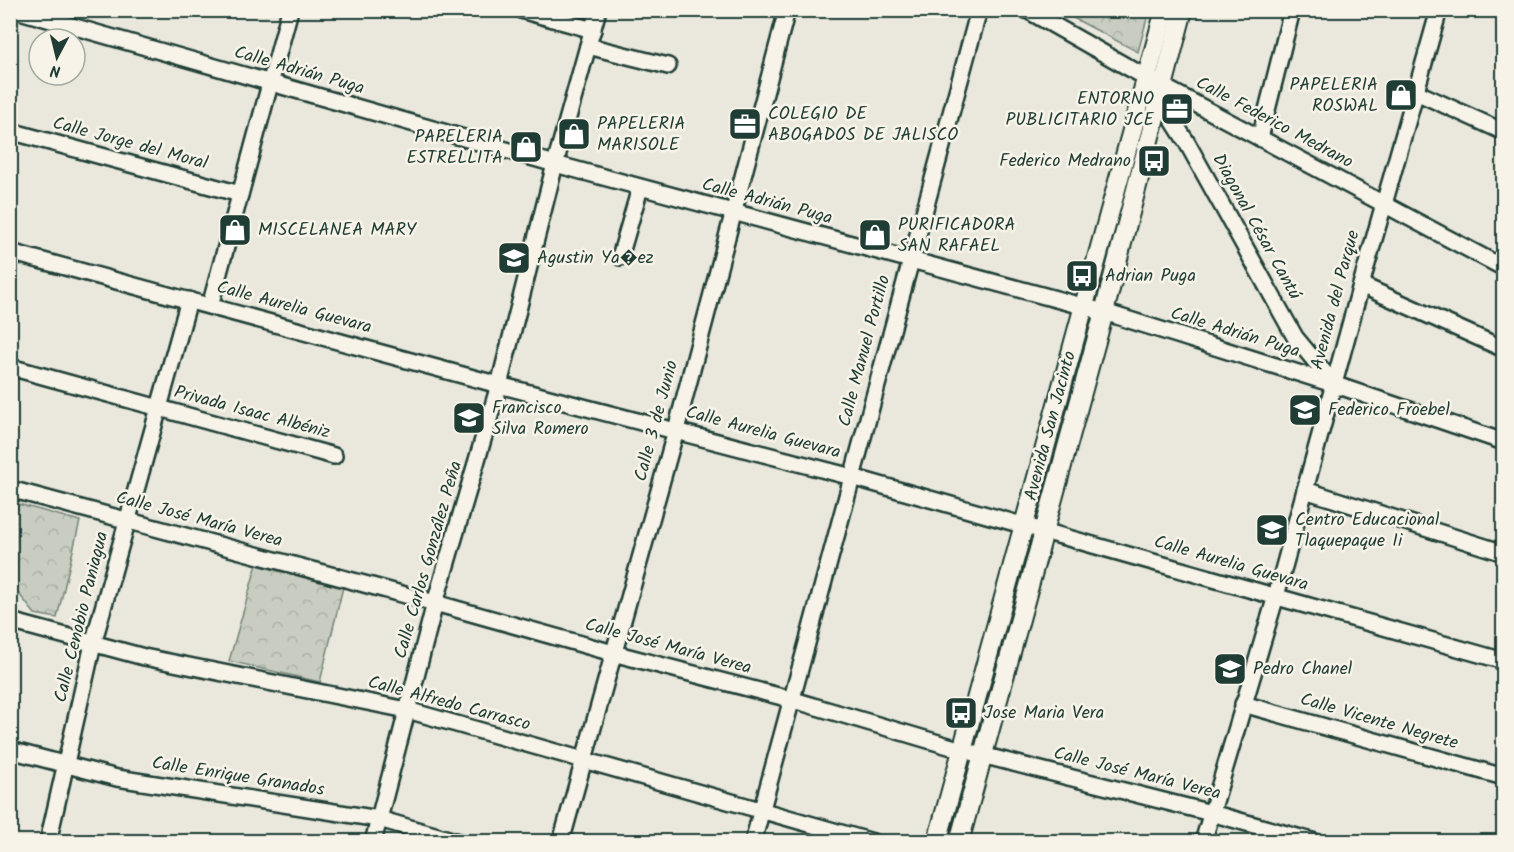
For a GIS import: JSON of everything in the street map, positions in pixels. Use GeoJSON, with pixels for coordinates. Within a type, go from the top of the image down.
{"type":"FeatureCollection","features":[{"type":"Feature","properties":{"kind":"main road","name":"Avenida San Jacinto"},"geometry":{"type":"LineString","coordinates":[[937,842],[1165,10]]}},
{"type":"Feature","properties":{"kind":"main road","name":"Avenida San Jacinto"},"geometry":{"type":"LineString","coordinates":[[959,842],[1184,10]]}},
{"type":"Feature","properties":{"kind":"street","name":"Calle Adrián Puga"},"geometry":{"type":"LineString","coordinates":[[16,10],[640,188],[1104,312],[1333,384],[1503,442]]}},
{"type":"Feature","properties":{"kind":"street"},"geometry":{"type":"LineString","coordinates":[[210,306],[290,10]]}},
{"type":"Feature","properties":{"kind":"street"},"geometry":{"type":"LineString","coordinates":[[521,10],[593,30]]}},
{"type":"Feature","properties":{"kind":"street","name":"Calle Carlos González Peña"},"geometry":{"type":"LineString","coordinates":[[373,842],[435,603],[500,384],[555,164],[598,10]]}},
{"type":"Feature","properties":{"kind":"street","name":"Calle 3 de Junio"},"geometry":{"type":"LineString","coordinates":[[561,842],[676,430],[786,10]]}},
{"type":"Feature","properties":{"kind":"street","name":"Calle Manuel Portillo"},"geometry":{"type":"LineString","coordinates":[[753,842],[979,10]]}},
{"type":"Feature","properties":{"kind":"street","name":"Calle Federico Medrano"},"geometry":{"type":"LineString","coordinates":[[1028,10],[1145,85],[1260,138],[1503,268]]}},
{"type":"Feature","properties":{"kind":"street"},"geometry":{"type":"LineString","coordinates":[[1260,138],[1292,10]]}},
{"type":"Feature","properties":{"kind":"street","name":"Avenida del Parque"},"geometry":{"type":"LineString","coordinates":[[1203,842],[1276,596],[1333,384],[1439,10]]}},
{"type":"Feature","properties":{"kind":"street"},"geometry":{"type":"LineString","coordinates":[[588,46],[668,66]]}},
{"type":"Feature","properties":{"kind":"street"},"geometry":{"type":"LineString","coordinates":[[1416,92],[1503,132]]}},
{"type":"Feature","properties":{"kind":"street","name":"Diagonal César Cantú"},"geometry":{"type":"LineString","coordinates":[[1162,94],[1295,338],[1333,384]]}},
{"type":"Feature","properties":{"kind":"street","name":"Calle Jorge del Moral"},"geometry":{"type":"LineString","coordinates":[[10,131],[240,194]]}},
{"type":"Feature","properties":{"kind":"street"},"geometry":{"type":"LineString","coordinates":[[620,257],[640,188]]}},
{"type":"Feature","properties":{"kind":"street","name":"Calle Aurelia Guevara"},"geometry":{"type":"LineString","coordinates":[[10,252],[852,477],[1503,661]]}},
{"type":"Feature","properties":{"kind":"street"},"geometry":{"type":"LineString","coordinates":[[1361,285],[1503,349]]}},
{"type":"Feature","properties":{"kind":"street","name":"Calle Cenobio Paniagua"},"geometry":{"type":"LineString","coordinates":[[48,842],[93,644],[189,300]]}},
{"type":"Feature","properties":{"kind":"street","name":"Privada Isaac Albéniz"},"geometry":{"type":"LineString","coordinates":[[10,367],[334,456]]}},
{"type":"Feature","properties":{"kind":"street","name":"Calle José María Verea"},"geometry":{"type":"LineString","coordinates":[[10,489],[790,699],[962,750],[1211,813],[1315,842]]}},
{"type":"Feature","properties":{"kind":"street"},"geometry":{"type":"LineString","coordinates":[[1305,490],[1503,553]]}},
{"type":"Feature","properties":{"kind":"street","name":"Calle Alfredo Carrasco"},"geometry":{"type":"LineString","coordinates":[[10,621],[144,657],[407,710],[873,842]]}},
{"type":"Feature","properties":{"kind":"street","name":"Calle Vicente Negrete"},"geometry":{"type":"LineString","coordinates":[[1243,704],[1503,777]]}},
{"type":"Feature","properties":{"kind":"street","name":"Calle Enrique Granados"},"geometry":{"type":"LineString","coordinates":[[10,750],[117,778],[379,819],[459,842]]}},
{"type":"Feature","properties":{"kind":"green space"},"geometry":{"type":"Polygon","coordinates":[[[1060,11],[1149,11],[1138,52],[1060,11]]]}},
{"type":"Feature","properties":{"kind":"green space"},"geometry":{"type":"Polygon","coordinates":[[[11,502],[80,521],[57,618],[35,614],[11,584],[11,502]]]}},
{"type":"Feature","properties":{"kind":"green space"},"geometry":{"type":"Polygon","coordinates":[[[257,564],[343,587],[320,682],[229,661],[257,564]]]}},
{"type":"Feature","properties":{"kind":"place","name":"PAPELERIA ROSWAL"},"geometry":{"type":"Point","coordinates":[1401,95]}},
{"type":"Feature","properties":{"kind":"place","name":"ENTORNO PUBLICITARIO JCE"},"geometry":{"type":"Point","coordinates":[1177,109]}},
{"type":"Feature","properties":{"kind":"place","name":"COLEGIO DE ABOGADOS DE JALISCO"},"geometry":{"type":"Point","coordinates":[745,124]}},
{"type":"Feature","properties":{"kind":"place","name":"PAPELERIA MARISOLE"},"geometry":{"type":"Point","coordinates":[574,134]}},
{"type":"Feature","properties":{"kind":"place","name":"PAPELERIA ESTRELLITA"},"geometry":{"type":"Point","coordinates":[526,147]}},
{"type":"Feature","properties":{"kind":"place","name":"Federico Medrano"},"geometry":{"type":"Point","coordinates":[1154,161]}},
{"type":"Feature","properties":{"kind":"place","name":"MISCELANEA MARY"},"geometry":{"type":"Point","coordinates":[235,230]}},
{"type":"Feature","properties":{"kind":"place","name":"PURIFICADORA SAN RAFAEL"},"geometry":{"type":"Point","coordinates":[875,235]}},
{"type":"Feature","properties":{"kind":"place","name":"Agustin Ya�ez"},"geometry":{"type":"Point","coordinates":[514,258]}},
{"type":"Feature","properties":{"kind":"place","name":"Adrian Puga"},"geometry":{"type":"Point","coordinates":[1082,276]}},
{"type":"Feature","properties":{"kind":"place","name":"Federico Froebel"},"geometry":{"type":"Point","coordinates":[1305,410]}},
{"type":"Feature","properties":{"kind":"place","name":"Francisco Silva Romero"},"geometry":{"type":"Point","coordinates":[469,418]}},
{"type":"Feature","properties":{"kind":"place","name":"Centro Educacional Tlaquepaque Ii"},"geometry":{"type":"Point","coordinates":[1272,530]}},
{"type":"Feature","properties":{"kind":"place","name":"Pedro Chanel"},"geometry":{"type":"Point","coordinates":[1230,669]}},
{"type":"Feature","properties":{"kind":"place","name":"Jose Maria Vera"},"geometry":{"type":"Point","coordinates":[961,713]}}]}
